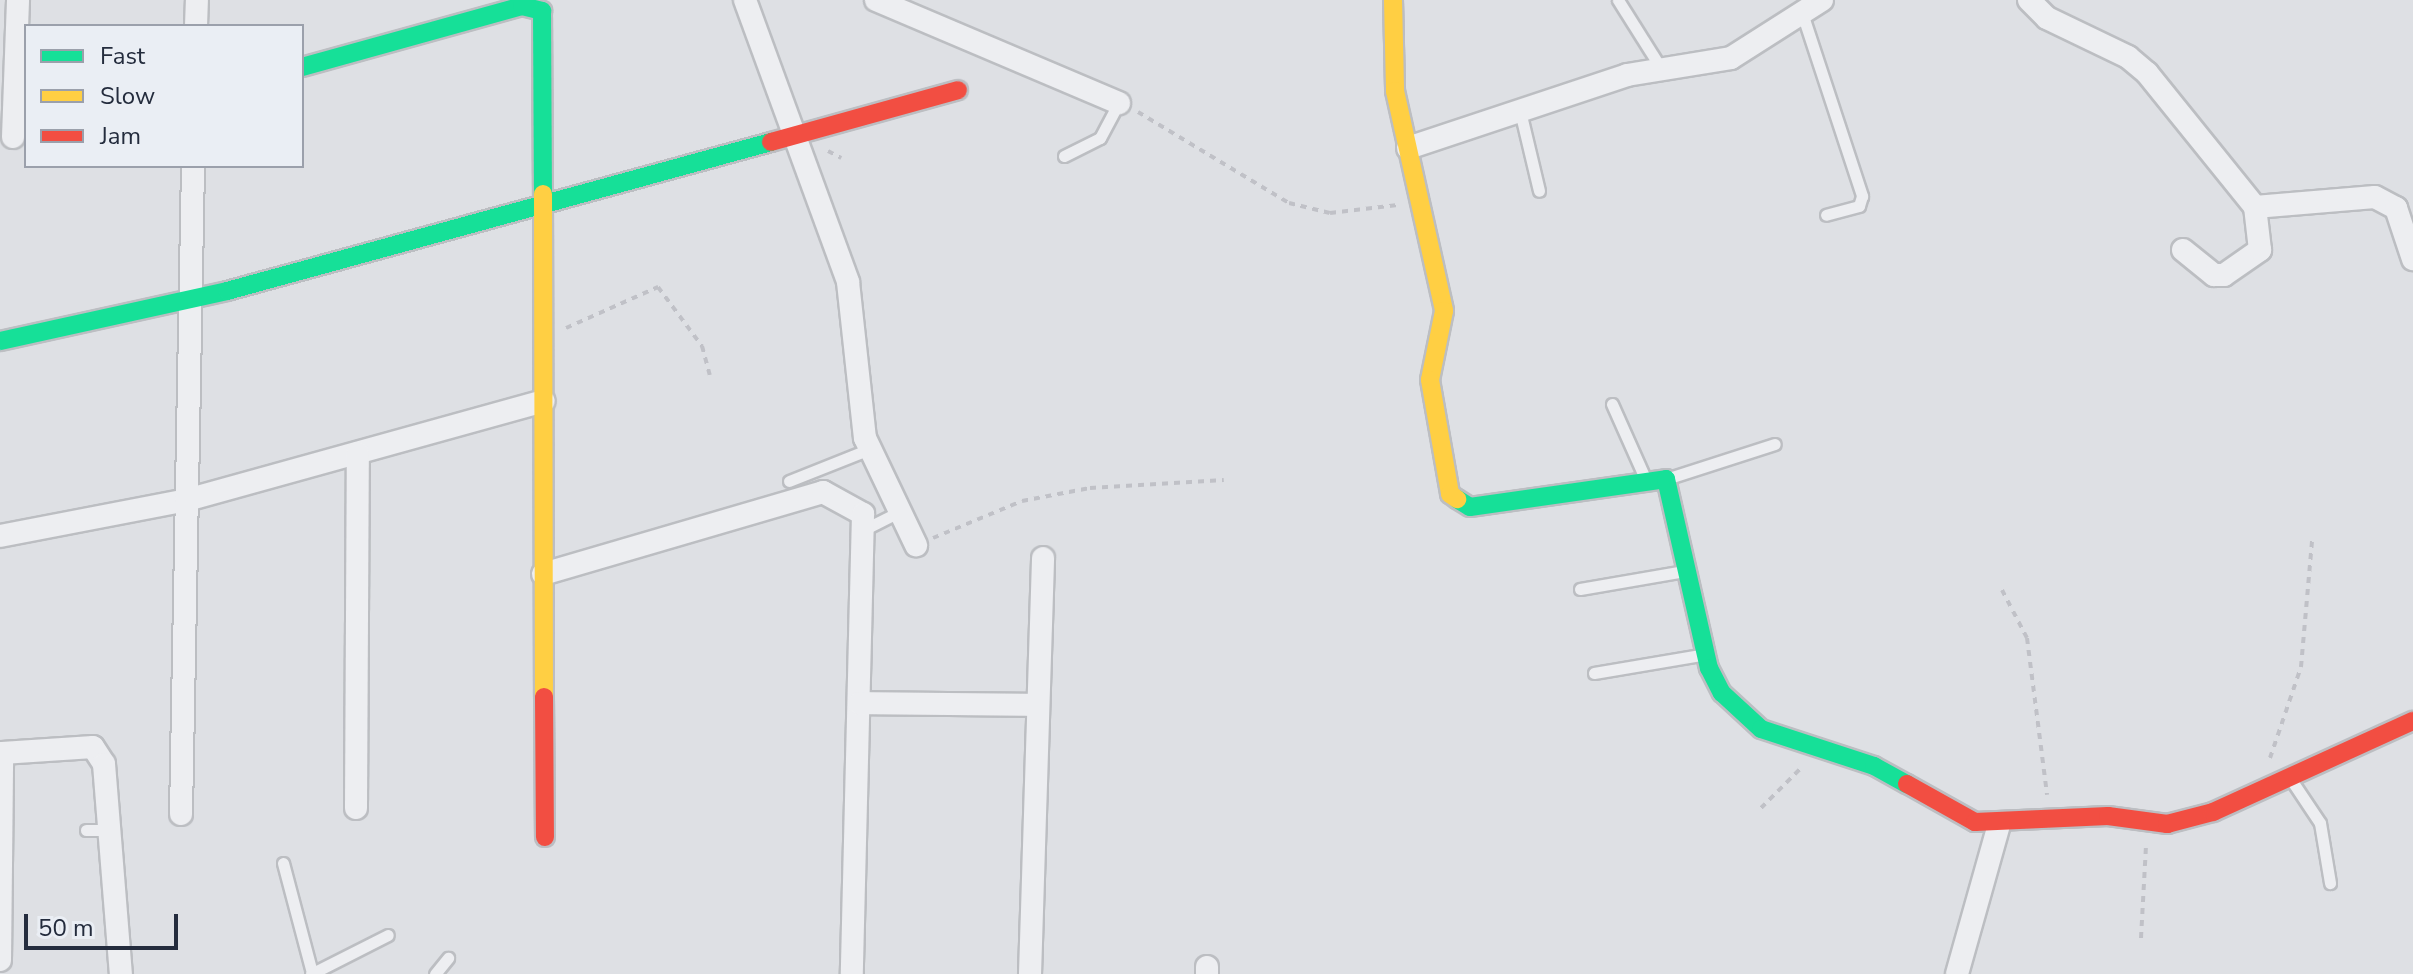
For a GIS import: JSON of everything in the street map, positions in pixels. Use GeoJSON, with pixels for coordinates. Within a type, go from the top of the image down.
{"type":"FeatureCollection","features":[{"type":"Feature","properties":{"kind":"street"},"geometry":{"type":"LineString","coordinates":[[13,137],[18,0]]}},
{"type":"Feature","properties":{"kind":"street"},"geometry":{"type":"LineString","coordinates":[[196,24],[197,0]]}},
{"type":"Feature","properties":{"kind":"street"},"geometry":{"type":"LineString","coordinates":[[745,0],[848,282],[861,418],[870,449],[902,510],[916,545]]}},
{"type":"Feature","properties":{"kind":"street"},"geometry":{"type":"LineString","coordinates":[[876,0],[1119,103]]}},
{"type":"Feature","properties":{"kind":"street"},"geometry":{"type":"LineString","coordinates":[[1393,0],[1395,91],[1444,311],[1430,380],[1450,494],[1457,504],[1645,478],[1666,479],[1706,654],[1722,693],[1741,715],[1818,751],[1874,766],[1956,814],[1999,825],[2108,816],[2189,821],[2411,728]]}},
{"type":"Feature","properties":{"kind":"street"},"geometry":{"type":"LineString","coordinates":[[1408,148],[1520,111],[1662,70],[1731,58],[1822,0]]}},
{"type":"Feature","properties":{"kind":"street"},"geometry":{"type":"LineString","coordinates":[[2029,0],[2047,18],[2128,57],[2147,73],[2255,207],[2260,250],[2224,275],[2214,275],[2183,250]]}},
{"type":"Feature","properties":{"kind":"street"},"geometry":{"type":"LineString","coordinates":[[304,66],[522,6],[542,11],[545,837]]}},
{"type":"Feature","properties":{"kind":"street"},"geometry":{"type":"LineString","coordinates":[[0,341],[190,299],[958,90]]}},
{"type":"Feature","properties":{"kind":"street"},"geometry":{"type":"LineString","coordinates":[[181,814],[193,168]]}},
{"type":"Feature","properties":{"kind":"street"},"geometry":{"type":"LineString","coordinates":[[2255,207],[2387,201],[2402,219],[2413,259]]}},
{"type":"Feature","properties":{"kind":"street"},"geometry":{"type":"LineString","coordinates":[[0,536],[187,500],[543,401]]}},
{"type":"Feature","properties":{"kind":"street"},"geometry":{"type":"LineString","coordinates":[[356,808],[358,453]]}},
{"type":"Feature","properties":{"kind":"street"},"geometry":{"type":"LineString","coordinates":[[543,574],[823,492],[863,514],[852,974]]}},
{"type":"Feature","properties":{"kind":"street"},"geometry":{"type":"LineString","coordinates":[[1030,974],[1043,558]]}},
{"type":"Feature","properties":{"kind":"street"},"geometry":{"type":"LineString","coordinates":[[859,703],[1038,705]]}},
{"type":"Feature","properties":{"kind":"street"},"geometry":{"type":"LineString","coordinates":[[0,960],[1,753],[98,750],[96,830],[121,974]]}},
{"type":"Feature","properties":{"kind":"street"},"geometry":{"type":"LineString","coordinates":[[1957,974],[1999,825]]}},
{"type":"Feature","properties":{"kind":"lane"},"geometry":{"type":"LineString","coordinates":[[1618,0],[1662,70]]}},
{"type":"Feature","properties":{"kind":"lane"},"geometry":{"type":"LineString","coordinates":[[1802,13],[1862,196],[1859,206],[1826,215]]}},
{"type":"Feature","properties":{"kind":"lane"},"geometry":{"type":"LineString","coordinates":[[1064,156],[1100,138],[1119,103]]}},
{"type":"Feature","properties":{"kind":"lane"},"geometry":{"type":"LineString","coordinates":[[1520,111],[1539,191]]}},
{"type":"Feature","properties":{"kind":"lane"},"geometry":{"type":"LineString","coordinates":[[1612,404],[1645,478]]}},
{"type":"Feature","properties":{"kind":"lane"},"geometry":{"type":"LineString","coordinates":[[1666,479],[1775,444]]}},
{"type":"Feature","properties":{"kind":"lane"},"geometry":{"type":"LineString","coordinates":[[789,481],[870,449]]}},
{"type":"Feature","properties":{"kind":"lane"},"geometry":{"type":"LineString","coordinates":[[862,530],[902,510]]}},
{"type":"Feature","properties":{"kind":"lane"},"geometry":{"type":"LineString","coordinates":[[1580,589],[1688,570]]}},
{"type":"Feature","properties":{"kind":"lane"},"geometry":{"type":"LineString","coordinates":[[1594,673],[1706,654]]}},
{"type":"Feature","properties":{"kind":"lane"},"geometry":{"type":"LineString","coordinates":[[2289,777],[2320,823],[2330,883]]}},
{"type":"Feature","properties":{"kind":"lane"},"geometry":{"type":"LineString","coordinates":[[283,863],[311,974],[388,935]]}},
{"type":"Feature","properties":{"kind":"lane"},"geometry":{"type":"LineString","coordinates":[[435,974],[448,958]]}},
{"type":"Feature","properties":{"kind":"path"},"geometry":{"type":"LineString","coordinates":[[1119,103],[1299,207],[1330,213],[1420,202]]}},
{"type":"Feature","properties":{"kind":"path"},"geometry":{"type":"LineString","coordinates":[[542,339],[653,286],[676,303],[702,346],[710,375]]}},
{"type":"Feature","properties":{"kind":"path"},"geometry":{"type":"LineString","coordinates":[[916,545],[1022,501],[1090,488],[1224,480]]}},
{"type":"Feature","properties":{"kind":"path"},"geometry":{"type":"LineString","coordinates":[[2259,791],[2301,667],[2312,540]]}},
{"type":"Feature","properties":{"kind":"path"},"geometry":{"type":"LineString","coordinates":[[2002,590],[2027,638],[2051,821]]}},
{"type":"Feature","properties":{"kind":"path"},"geometry":{"type":"LineString","coordinates":[[1761,808],[1818,751]]}},
{"type":"Feature","properties":{"kind":"path"},"geometry":{"type":"LineString","coordinates":[[2141,938],[2147,820]]}},
{"type":"Feature","properties":{"kind":"traffic: fast"},"geometry":{"type":"LineString","coordinates":[[304,66],[522,6],[542,11],[543,194]]}},
{"type":"Feature","properties":{"kind":"traffic: fast"},"geometry":{"type":"LineString","coordinates":[[0,341],[227,291],[771,142]]}},
{"type":"Feature","properties":{"kind":"traffic: fast"},"geometry":{"type":"LineString","coordinates":[[1457,499],[1470,507],[1666,479],[1709,668],[1722,693],[1761,729],[1874,766],[1907,784]]}},
{"type":"Feature","properties":{"kind":"traffic: slow"},"geometry":{"type":"LineString","coordinates":[[1393,0],[1395,91],[1444,311],[1430,380],[1450,494],[1457,499]]}},
{"type":"Feature","properties":{"kind":"traffic: slow"},"geometry":{"type":"LineString","coordinates":[[543,194],[544,697]]}},
{"type":"Feature","properties":{"kind":"traffic: jam"},"geometry":{"type":"LineString","coordinates":[[771,142],[958,90]]}},
{"type":"Feature","properties":{"kind":"traffic: jam"},"geometry":{"type":"LineString","coordinates":[[544,697],[545,837]]}},
{"type":"Feature","properties":{"kind":"traffic: jam"},"geometry":{"type":"LineString","coordinates":[[1907,784],[1975,822],[2108,816],[2167,824],[2213,812],[2413,721]]}}]}
